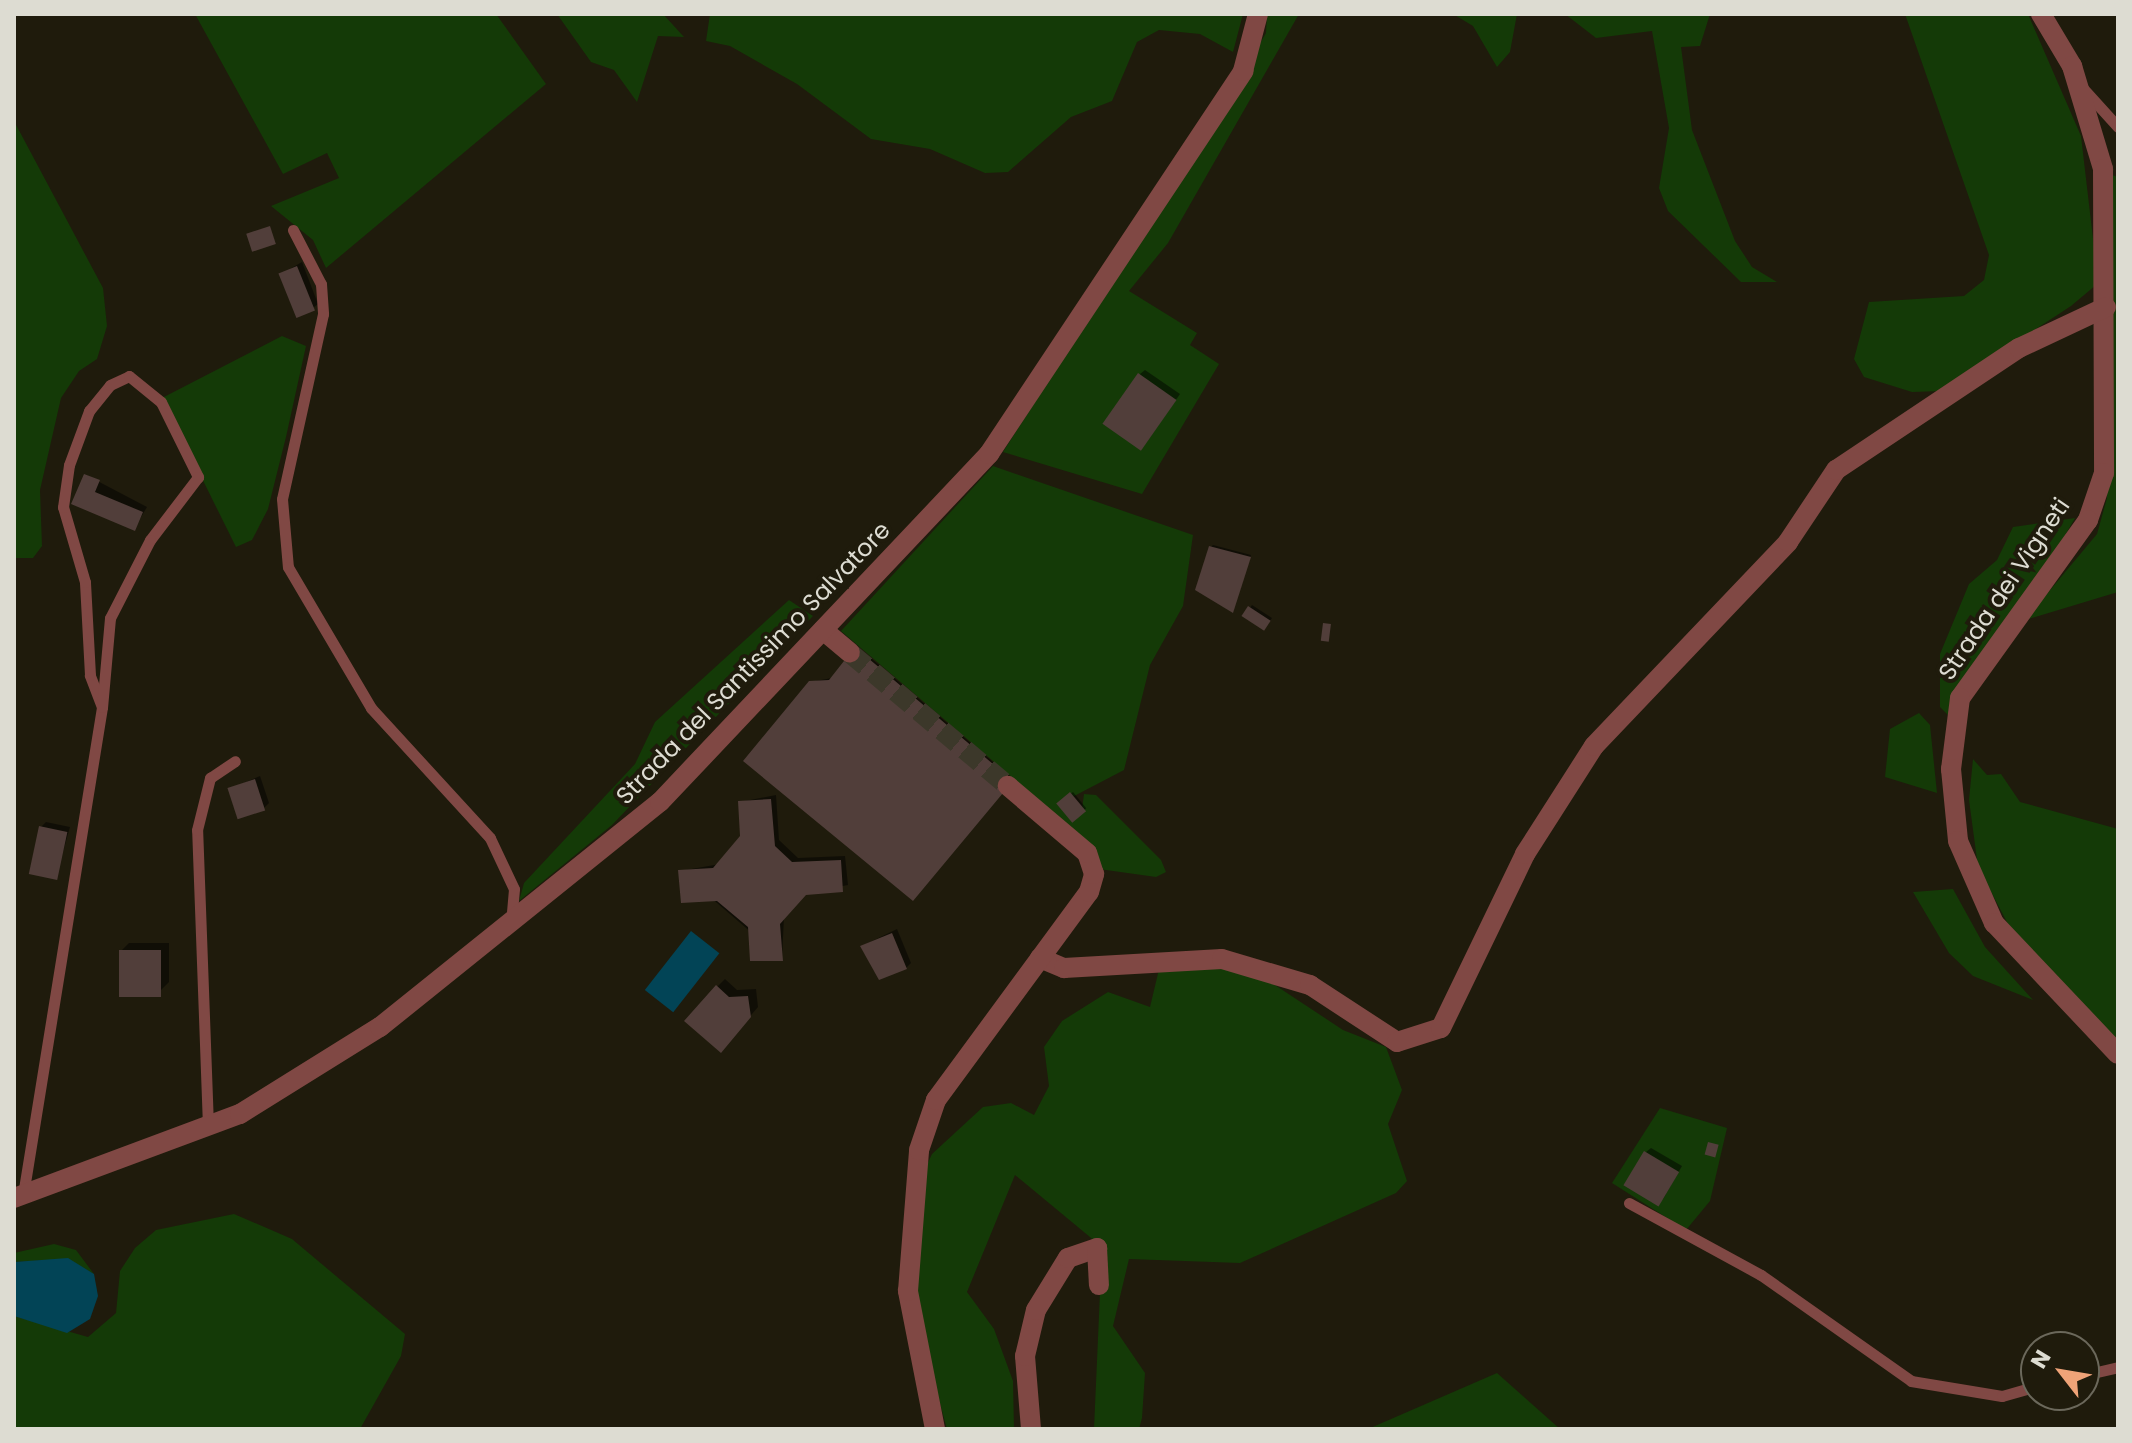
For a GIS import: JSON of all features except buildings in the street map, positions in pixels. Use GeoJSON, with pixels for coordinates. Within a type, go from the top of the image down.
{"type":"FeatureCollection","features":[{"type":"Feature","properties":{"kind":"street","name":"Strada del Santissimo Salvatore"},"geometry":{"type":"LineString","coordinates":[[18,1197],[240,1114],[380,1027],[660,802],[989,454],[1228,94],[1253,44],[1258,14]]}},
{"type":"Feature","properties":{"kind":"street"},"geometry":{"type":"LineString","coordinates":[[1253,44],[1270,14]]}},
{"type":"Feature","properties":{"kind":"street","name":"Strada dei Vigneti"},"geometry":{"type":"LineString","coordinates":[[2041,14],[2079,84],[2103,169],[2106,307],[2104,473],[2088,520],[1960,698],[1951,769],[1958,841],[1994,923],[2118,1054]]}},
{"type":"Feature","properties":{"kind":"street"},"geometry":{"type":"LineString","coordinates":[[1040,958],[1064,968],[1222,959],[1310,985],[1397,1042],[1441,1028],[1525,854],[1594,746],[1788,542],[1836,470],[2019,348],[2106,307]]}},
{"type":"Feature","properties":{"kind":"street"},"geometry":{"type":"LineString","coordinates":[[823,630],[850,653]]}},
{"type":"Feature","properties":{"kind":"street"},"geometry":{"type":"LineString","coordinates":[[935,1429],[908,1291],[919,1150],[936,1100],[1089,892],[1094,874],[1087,853],[1008,786]]}},
{"type":"Feature","properties":{"kind":"street"},"geometry":{"type":"LineString","coordinates":[[1031,1429],[1025,1356],[1036,1310],[1068,1258],[1097,1248],[1099,1285]]}},
{"type":"Feature","properties":{"kind":"lane"},"geometry":{"type":"LineString","coordinates":[[2079,84],[2118,127]]}},
{"type":"Feature","properties":{"kind":"lane"},"geometry":{"type":"LineString","coordinates":[[293,230],[321,284],[323,314],[282,499],[288,567],[371,708],[490,838],[514,889],[511,922]]}},
{"type":"Feature","properties":{"kind":"lane"},"geometry":{"type":"LineString","coordinates":[[18,1197],[102,707],[110,618],[150,540],[198,477],[161,402],[129,376],[110,385],[89,411],[69,465],[63,507],[85,582],[90,675],[102,707]]}},
{"type":"Feature","properties":{"kind":"lane"},"geometry":{"type":"LineString","coordinates":[[208,1126],[197,830],[210,778],[235,761]]}},
{"type":"Feature","properties":{"kind":"lane"},"geometry":{"type":"LineString","coordinates":[[1629,1203],[1761,1275],[1911,1381],[2002,1396],[2020,1391]]}},
{"type":"Feature","properties":{"kind":"green space"},"geometry":{"type":"Polygon","coordinates":[[[195,14],[496,14],[546,84],[326,268],[313,240],[271,206],[339,178],[327,153],[283,174],[195,14]]]}},
{"type":"Feature","properties":{"kind":"green space"},"geometry":{"type":"Polygon","coordinates":[[[557,14],[663,14],[684,37],[658,36],[637,102],[614,70],[591,62],[557,14]]]}},
{"type":"Feature","properties":{"kind":"green space"},"geometry":{"type":"Polygon","coordinates":[[[710,14],[1243,14],[1233,52],[1200,34],[1159,30],[1137,42],[1112,101],[1071,117],[1008,172],[985,173],[930,149],[871,139],[797,84],[730,46],[706,41],[710,14]]]}},
{"type":"Feature","properties":{"kind":"green space"},"geometry":{"type":"Polygon","coordinates":[[[1267,14],[1299,14],[1168,243],[1129,291],[1197,333],[1190,345],[1219,364],[1142,494],[1003,452],[1214,122],[1266,33],[1267,14]]]}},
{"type":"Feature","properties":{"kind":"green space"},"geometry":{"type":"Polygon","coordinates":[[[1453,14],[1517,14],[1510,52],[1497,67],[1473,26],[1453,14]]]}},
{"type":"Feature","properties":{"kind":"green space"},"geometry":{"type":"Polygon","coordinates":[[[1565,14],[1710,14],[1700,46],[1681,47],[1692,130],[1735,241],[1752,267],[1777,282],[1741,282],[1668,211],[1659,188],[1669,128],[1652,31],[1596,38],[1565,14]]]}},
{"type":"Feature","properties":{"kind":"green space"},"geometry":{"type":"Polygon","coordinates":[[[1905,14],[2028,14],[2081,136],[2096,264],[2096,285],[2071,306],[1941,391],[1912,392],[1864,377],[1854,359],[1869,302],[1964,296],[1984,280],[1989,255],[1905,14]]]}},
{"type":"Feature","properties":{"kind":"green space"},"geometry":{"type":"Polygon","coordinates":[[[14,121],[103,288],[107,326],[97,359],[79,371],[61,398],[40,490],[42,546],[33,558],[14,558],[14,121]]]}},
{"type":"Feature","properties":{"kind":"green space"},"geometry":{"type":"Polygon","coordinates":[[[2112,175],[2118,177],[2118,592],[2025,620],[2097,534],[2107,498],[2112,175]]]}},
{"type":"Feature","properties":{"kind":"green space"},"geometry":{"type":"Polygon","coordinates":[[[282,336],[306,346],[268,509],[252,540],[236,547],[162,398],[282,336]]]}},
{"type":"Feature","properties":{"kind":"green space"},"geometry":{"type":"Polygon","coordinates":[[[993,466],[1193,535],[1183,606],[1150,665],[1124,770],[1057,805],[1082,809],[1084,794],[1096,795],[1161,860],[1166,872],[1156,877],[1099,869],[1049,809],[841,631],[993,466]]]}},
{"type":"Feature","properties":{"kind":"green space"},"geometry":{"type":"Polygon","coordinates":[[[2075,518],[1949,716],[1940,707],[1940,654],[1969,584],[1997,560],[2013,527],[2075,518]]]}},
{"type":"Feature","properties":{"kind":"green space"},"geometry":{"type":"Polygon","coordinates":[[[789,600],[813,616],[612,825],[519,901],[524,883],[635,764],[655,722],[789,600]]]}},
{"type":"Feature","properties":{"kind":"green space"},"geometry":{"type":"Polygon","coordinates":[[[1919,713],[1930,725],[1937,793],[1885,777],[1890,729],[1919,713]]]}},
{"type":"Feature","properties":{"kind":"green space"},"geometry":{"type":"Polygon","coordinates":[[[1973,759],[1987,775],[2001,774],[2020,802],[2118,829],[2118,1044],[2008,924],[1978,867],[1969,800],[1973,759]]]}},
{"type":"Feature","properties":{"kind":"green space"},"geometry":{"type":"Polygon","coordinates":[[[1953,889],[1985,947],[2033,1000],[1973,976],[1949,953],[1913,892],[1953,889]]]}},
{"type":"Feature","properties":{"kind":"green space"},"geometry":{"type":"Polygon","coordinates":[[[1211,960],[1263,977],[1343,1030],[1386,1047],[1402,1090],[1388,1124],[1407,1181],[1396,1193],[1240,1263],[1129,1259],[1113,1326],[1145,1373],[1142,1418],[1139,1429],[1094,1429],[1102,1247],[1015,1175],[967,1292],[994,1329],[1013,1381],[1014,1429],[947,1429],[914,1308],[916,1188],[932,1154],[983,1107],[1011,1103],[1034,1115],[1049,1086],[1044,1047],[1062,1021],[1108,992],[1150,1007],[1160,965],[1211,960]]]}},
{"type":"Feature","properties":{"kind":"green space"},"geometry":{"type":"Polygon","coordinates":[[[1660,1108],[1727,1128],[1710,1201],[1686,1230],[1612,1183],[1660,1108]]]}},
{"type":"Feature","properties":{"kind":"green space"},"geometry":{"type":"Polygon","coordinates":[[[234,1214],[292,1239],[405,1334],[401,1356],[360,1429],[14,1429],[14,1316],[88,1337],[116,1313],[120,1271],[135,1248],[156,1230],[234,1214]]]}},
{"type":"Feature","properties":{"kind":"green space"},"geometry":{"type":"Polygon","coordinates":[[[54,1244],[76,1250],[94,1274],[68,1259],[14,1262],[14,1253],[54,1244]]]}},
{"type":"Feature","properties":{"kind":"green space"},"geometry":{"type":"Polygon","coordinates":[[[1497,1373],[1560,1429],[1368,1429],[1497,1373]]]}},
{"type":"Feature","properties":{"kind":"water"},"geometry":{"type":"Polygon","coordinates":[[[691,931],[719,953],[673,1012],[645,990],[691,931]]]}},
{"type":"Feature","properties":{"kind":"water"},"geometry":{"type":"Polygon","coordinates":[[[68,1258],[94,1274],[98,1296],[90,1319],[67,1333],[14,1316],[14,1262],[68,1258]]]}},
{"type":"Feature","properties":{"kind":"tunnel"},"geometry":{"type":"LineString","coordinates":[[850,653],[1008,786]]}}]}
